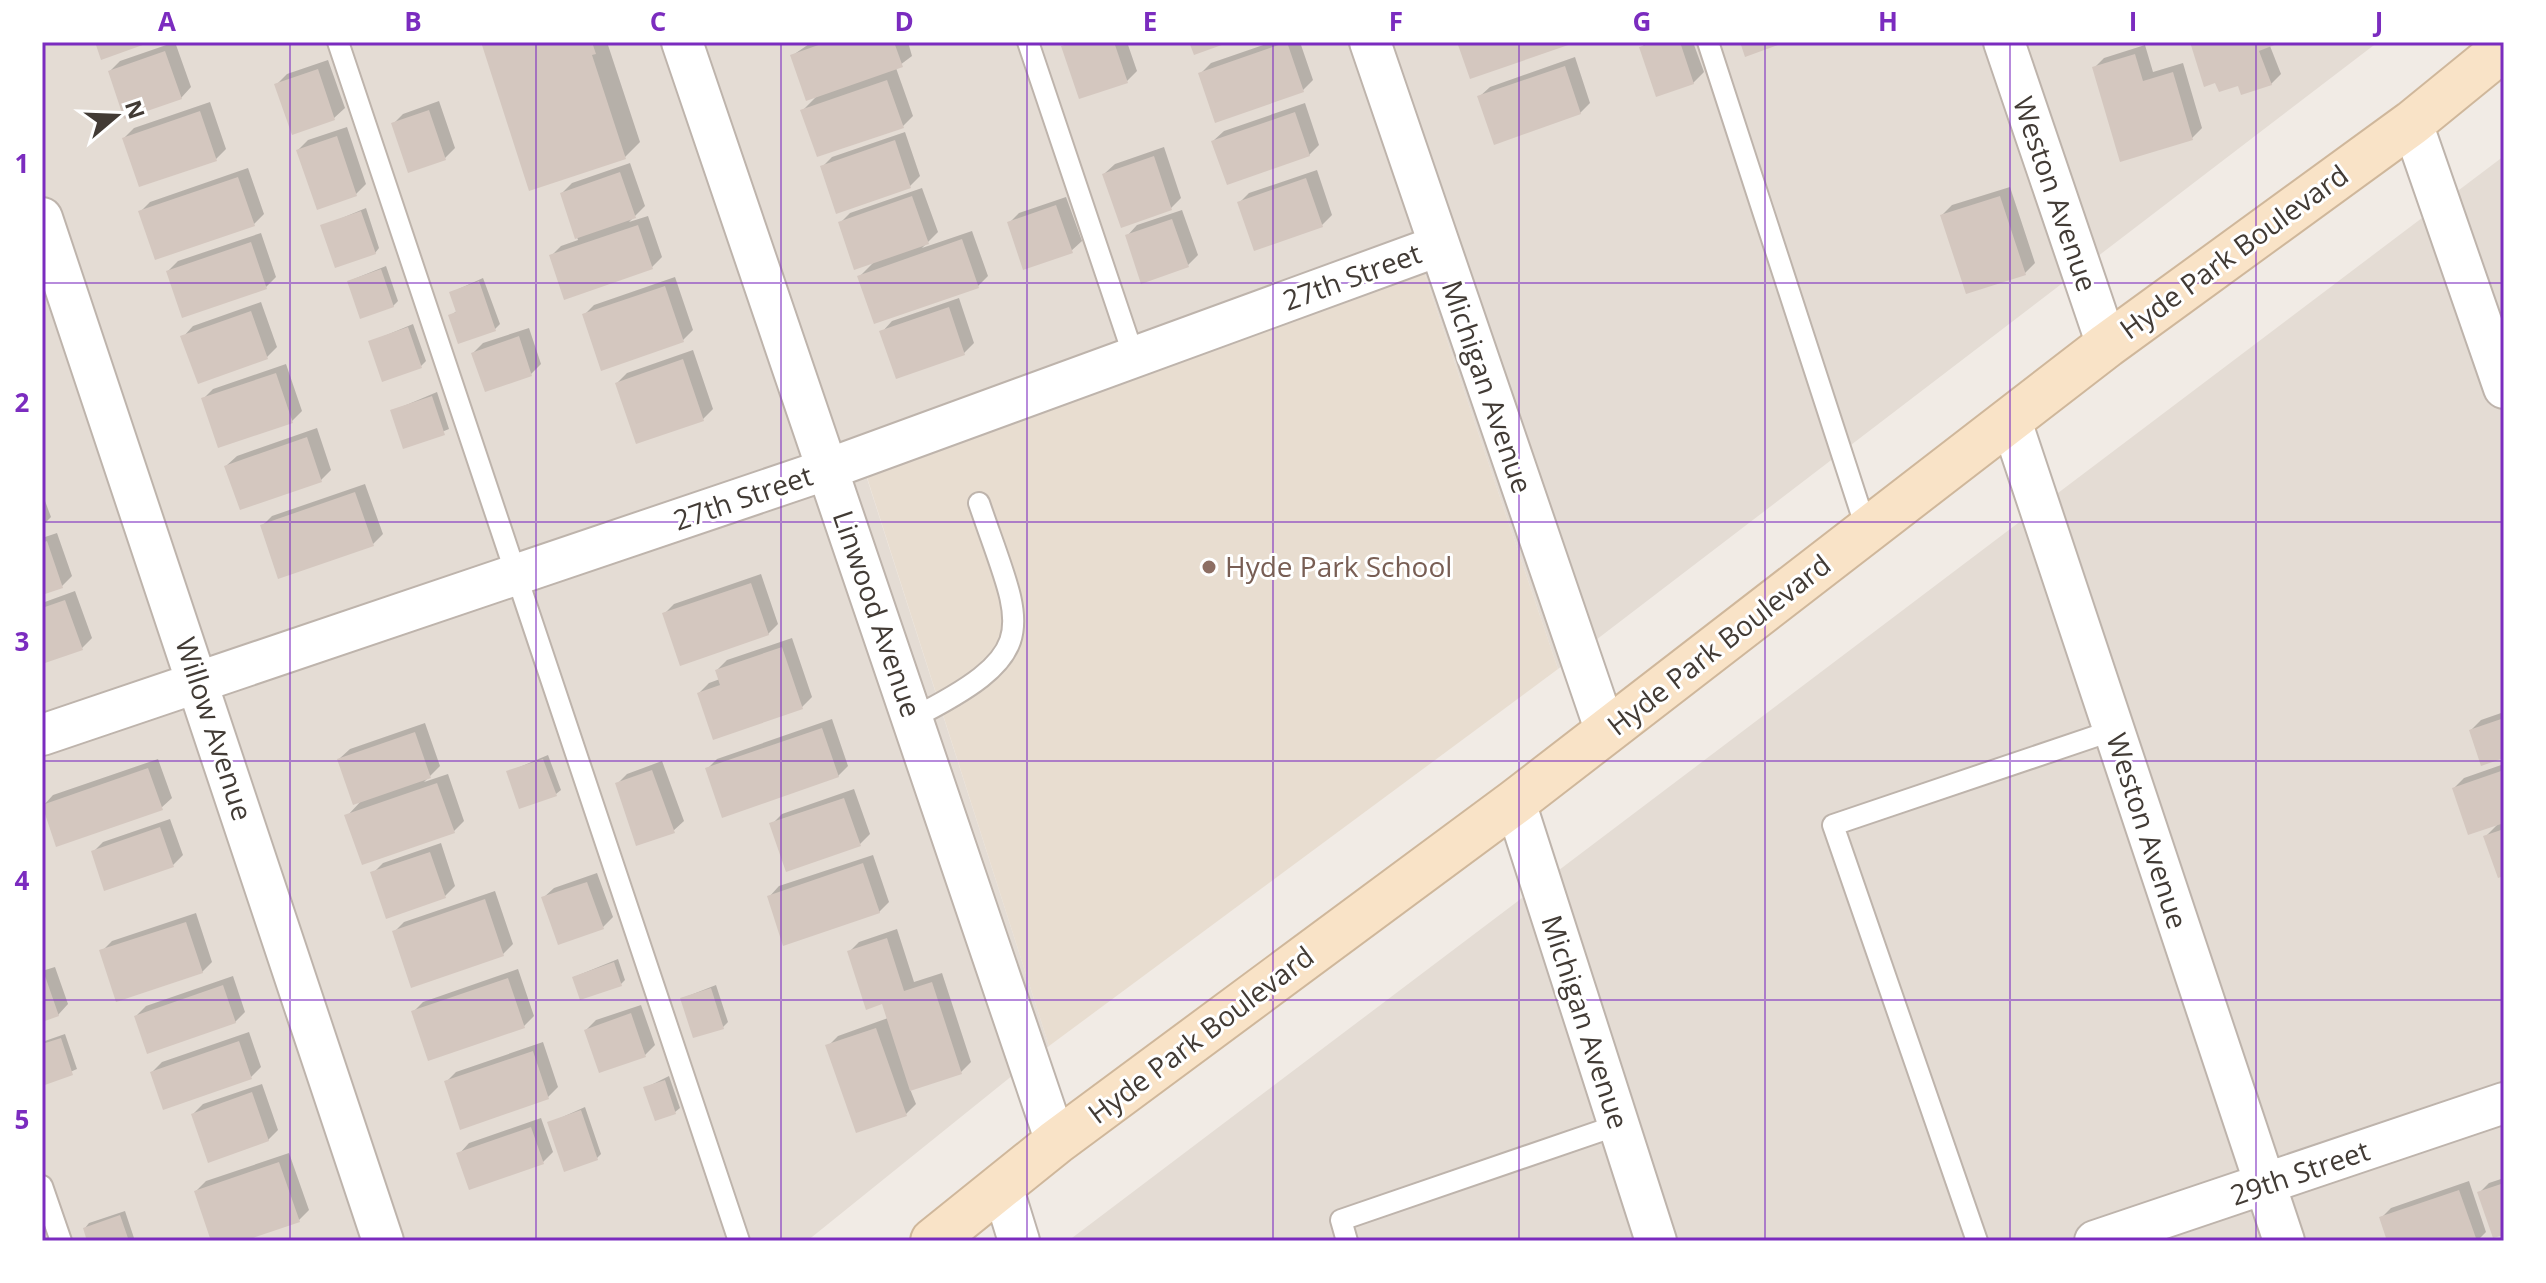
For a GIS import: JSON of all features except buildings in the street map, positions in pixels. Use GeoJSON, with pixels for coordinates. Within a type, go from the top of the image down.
{"type":"FeatureCollection","features":[{"type":"Feature","properties":{"kind":"main road","name":"Hyde Park Boulevard"},"geometry":{"type":"LineString","coordinates":[[933,1241],[1056,1142],[1515,802],[2107,345],[2412,123],[2504,48]]}},
{"type":"Feature","properties":{"kind":"street","name":"Linwood Avenue"},"geometry":{"type":"LineString","coordinates":[[682,42],[1056,1142]]}},
{"type":"Feature","properties":{"kind":"street","name":"Michigan Avenue"},"geometry":{"type":"LineString","coordinates":[[1370,42],[1606,732]]}},
{"type":"Feature","properties":{"kind":"street","name":"Weston Avenue"},"geometry":{"type":"LineString","coordinates":[[2004,42],[2107,345]]}},
{"type":"Feature","properties":{"kind":"street"},"geometry":{"type":"LineString","coordinates":[[2412,123],[2504,388]]}},
{"type":"Feature","properties":{"kind":"street","name":"Willow Avenue"},"geometry":{"type":"LineString","coordinates":[[42,218],[383,1241]]}},
{"type":"Feature","properties":{"kind":"street","name":"27th Street"},"geometry":{"type":"LineString","coordinates":[[42,735],[828,469],[1438,246]]}},
{"type":"Feature","properties":{"kind":"street","name":"Weston Avenue"},"geometry":{"type":"LineString","coordinates":[[2011,421],[2284,1241]]}},
{"type":"Feature","properties":{"kind":"street","name":"Michigan Avenue"},"geometry":{"type":"LineString","coordinates":[[1515,802],[1656,1241]]}},
{"type":"Feature","properties":{"kind":"street","name":"29th Street"},"geometry":{"type":"LineString","coordinates":[[2095,1241],[2504,1103]]}},
{"type":"Feature","properties":{"kind":"street"},"geometry":{"type":"LineString","coordinates":[[1002,1186],[1019,1241]]}},
{"type":"Feature","properties":{"kind":"lane"},"geometry":{"type":"LineString","coordinates":[[338,42],[739,1241]]}},
{"type":"Feature","properties":{"kind":"lane"},"geometry":{"type":"LineString","coordinates":[[1028,42],[1134,357]]}},
{"type":"Feature","properties":{"kind":"lane"},"geometry":{"type":"LineString","coordinates":[[1708,42],[1867,531]]}},
{"type":"Feature","properties":{"kind":"lane"},"geometry":{"type":"LineString","coordinates":[[913,718],[967,691],[1004,658],[1015,630],[1015,608],[979,503]]}},
{"type":"Feature","properties":{"kind":"lane"},"geometry":{"type":"LineString","coordinates":[[1977,1241],[1833,825],[2114,730]]}},
{"type":"Feature","properties":{"kind":"lane"},"geometry":{"type":"LineString","coordinates":[[1347,1241],[1341,1220],[1618,1125]]}},
{"type":"Feature","properties":{"kind":"lane"},"geometry":{"type":"LineString","coordinates":[[42,1186],[61,1241]]}},
{"type":"Feature","properties":{"kind":"shaded area"},"geometry":{"type":"Polygon","coordinates":[[[42,42],[2378,42],[1558,669],[1424,272],[863,466],[1049,1046],[807,1241],[42,1241],[42,42]]]}},
{"type":"Feature","properties":{"kind":"shaded area"},"geometry":{"type":"Polygon","coordinates":[[[2504,156],[2504,1241],[1068,1241],[2504,156]]]}},
{"type":"Feature","properties":{"kind":"shaded area","name":"Hyde Park School"},"geometry":{"type":"Polygon","coordinates":[[[1424,272],[1558,669],[1049,1046],[863,465],[1424,272]]]}},
{"type":"Feature","properties":{"kind":"place","name":"Hyde Park School"},"geometry":{"type":"Point","coordinates":[1209,567]}}]}
